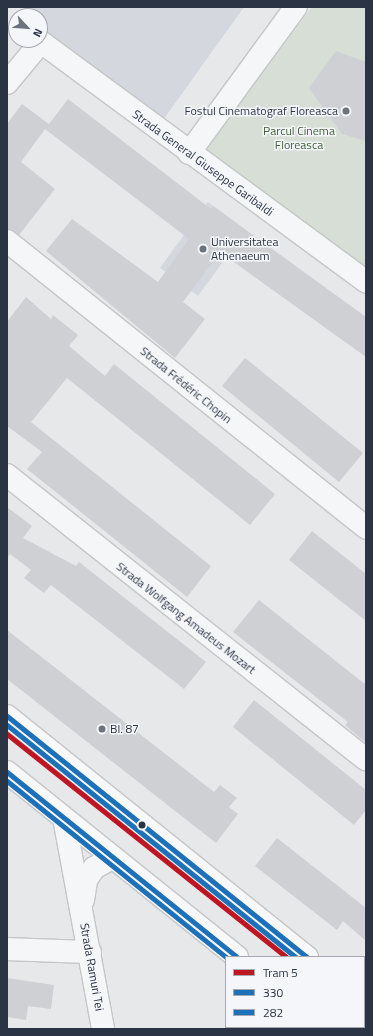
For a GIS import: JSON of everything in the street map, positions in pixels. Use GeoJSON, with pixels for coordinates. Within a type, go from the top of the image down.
{"type":"FeatureCollection","features":[{"type":"Feature","properties":{"kind":"main road"},"geometry":{"type":"LineString","coordinates":[[7,716],[306,956]]}},
{"type":"Feature","properties":{"kind":"main road"},"geometry":{"type":"LineString","coordinates":[[7,772],[236,956]]}},
{"type":"Feature","properties":{"kind":"street"},"geometry":{"type":"LineString","coordinates":[[189,154],[296,7]]}},
{"type":"Feature","properties":{"kind":"street","name":"Strada General Giuseppe Garibaldi"},"geometry":{"type":"LineString","coordinates":[[7,83],[41,42],[189,154],[366,282]]}},
{"type":"Feature","properties":{"kind":"street","name":"Strada Frédéric Chopin"},"geometry":{"type":"LineString","coordinates":[[7,241],[366,528]]}},
{"type":"Feature","properties":{"kind":"street","name":"Strada Wolfgang Amadeus Mozart"},"geometry":{"type":"LineString","coordinates":[[7,475],[366,760]]}},
{"type":"Feature","properties":{"kind":"street","name":"Strada Ramuri Tei"},"geometry":{"type":"LineString","coordinates":[[64,818],[82,905],[103,1029]]}},
{"type":"Feature","properties":{"kind":"street","name":"Strada Ramuri Tei"},"geometry":{"type":"LineString","coordinates":[[82,905],[86,880],[94,868],[112,858]]}},
{"type":"Feature","properties":{"kind":"street"},"geometry":{"type":"LineString","coordinates":[[7,949],[90,952]]}},
{"type":"Feature","properties":{"kind":"shaded area"},"geometry":{"type":"Polygon","coordinates":[[[244,7],[163,120],[48,32],[48,8],[25,8],[244,7]]]}},
{"type":"Feature","properties":{"kind":"shaded area","name":"Universitatea Athenaeum"},"geometry":{"type":"Polygon","coordinates":[[[208,202],[246,230],[198,296],[160,268],[208,202]]]}},
{"type":"Feature","properties":{"kind":"green space","name":"Parcul Cinema Floreasca"},"geometry":{"type":"Polygon","coordinates":[[[312,7],[366,7],[366,272],[205,151],[312,7]]]}},
{"type":"Feature","properties":{"kind":"building","name":"Fostul Cinematograf Floreasca"},"geometry":{"type":"Polygon","coordinates":[[[336,51],[366,62],[366,141],[342,134],[309,88],[336,51]]]}},
{"type":"Feature","properties":{"kind":"building"},"geometry":{"type":"Polygon","coordinates":[[[68,99],[211,209],[213,206],[366,317],[366,357],[220,252],[183,302],[205,319],[175,358],[46,251],[72,219],[158,282],[189,239],[45,129],[21,162],[55,189],[19,235],[7,229],[7,124],[22,104],[49,124],[68,99]]]}},
{"type":"Feature","properties":{"kind":"building"},"geometry":{"type":"Polygon","coordinates":[[[26,297],[51,319],[53,315],[78,335],[69,346],[105,376],[114,364],[275,494],[250,525],[67,378],[31,422],[211,566],[187,597],[27,469],[42,452],[7,426],[7,322],[26,297]]]}},
{"type":"Feature","properties":{"kind":"building"},"geometry":{"type":"Polygon","coordinates":[[[245,358],[363,453],[339,482],[222,386],[245,358]]]}},
{"type":"Feature","properties":{"kind":"building"},"geometry":{"type":"Polygon","coordinates":[[[7,507],[32,526],[23,538],[76,566],[79,562],[206,662],[184,689],[51,585],[44,593],[24,578],[31,570],[10,554],[7,558],[7,507]]]}},
{"type":"Feature","properties":{"kind":"building"},"geometry":{"type":"Polygon","coordinates":[[[312,531],[366,574],[366,621],[289,560],[312,531]]]}},
{"type":"Feature","properties":{"kind":"building"},"geometry":{"type":"Polygon","coordinates":[[[259,600],[366,685],[366,743],[345,725],[348,722],[233,632],[259,600]]]}},
{"type":"Feature","properties":{"kind":"building","name":"Bl. 87"},"geometry":{"type":"Polygon","coordinates":[[[7,630],[214,792],[220,785],[237,798],[229,807],[238,814],[216,843],[7,679],[7,630]]]}},
{"type":"Feature","properties":{"kind":"building"},"geometry":{"type":"Polygon","coordinates":[[[254,700],[366,790],[366,810],[354,825],[233,727],[254,700]]]}},
{"type":"Feature","properties":{"kind":"building"},"geometry":{"type":"Polygon","coordinates":[[[277,838],[366,908],[366,941],[343,921],[337,930],[255,866],[277,838]]]}},
{"type":"Feature","properties":{"kind":"building"},"geometry":{"type":"Polygon","coordinates":[[[7,978],[54,985],[51,1009],[28,1006],[26,1020],[7,1017],[7,978]]]}},
{"type":"Feature","properties":{"kind":"tram line","name":"5"},"geometry":{"type":"LineString","coordinates":[[7,734],[285,956]]}},
{"type":"Feature","properties":{"kind":"transit line","name":"330"},"geometry":{"type":"LineString","coordinates":[[7,716],[306,956]]}},
{"type":"Feature","properties":{"kind":"transit line","name":"282"},"geometry":{"type":"LineString","coordinates":[[7,725],[295,956]]}},
{"type":"Feature","properties":{"kind":"transit line","name":"330"},"geometry":{"type":"LineString","coordinates":[[7,772],[236,956]]}},
{"type":"Feature","properties":{"kind":"transit line","name":"282"},"geometry":{"type":"LineString","coordinates":[[7,781],[225,956]]}},
{"type":"Feature","properties":{"kind":"place","name":"Fostul Cinematograf Floreasca"},"geometry":{"type":"Point","coordinates":[346,111]}},
{"type":"Feature","properties":{"kind":"place","name":"Universitatea Athenaeum"},"geometry":{"type":"Point","coordinates":[203,249]}},
{"type":"Feature","properties":{"kind":"place","name":"Bl. 87"},"geometry":{"type":"Point","coordinates":[102,729]}}]}
